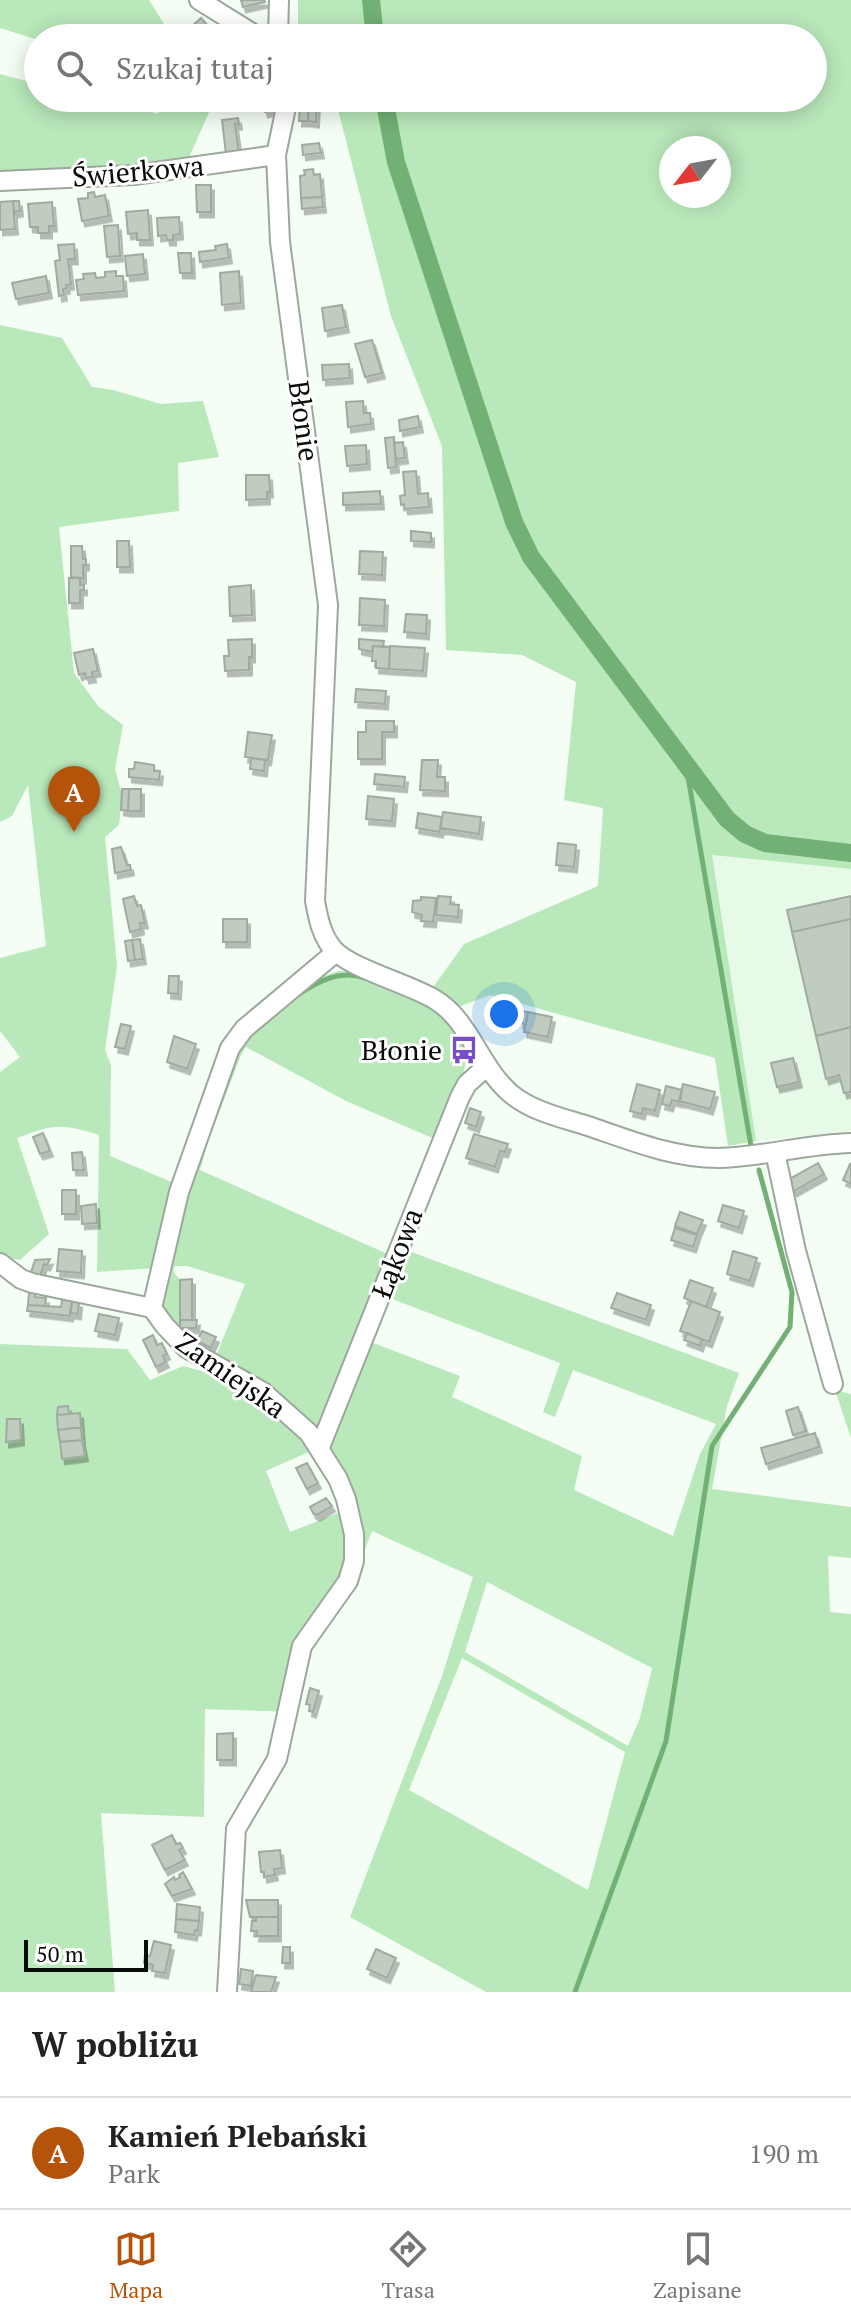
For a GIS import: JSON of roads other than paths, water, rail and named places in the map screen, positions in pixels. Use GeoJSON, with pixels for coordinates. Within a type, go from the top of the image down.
{"type":"FeatureCollection","features":[{"type":"Feature","properties":{"kind":"street"},"geometry":{"type":"LineString","coordinates":[[278,24],[279,0]]}},
{"type":"Feature","properties":{"kind":"street"},"geometry":{"type":"LineString","coordinates":[[203,1],[238,24]]}},
{"type":"Feature","properties":{"kind":"street","name":"Błonie"},"geometry":{"type":"LineString","coordinates":[[285,112],[276,155],[280,242],[328,597],[315,901],[321,928],[336,952]]}},
{"type":"Feature","properties":{"kind":"street","name":"Świerkowa"},"geometry":{"type":"LineString","coordinates":[[0,181],[134,175],[276,155]]}},
{"type":"Feature","properties":{"kind":"street"},"geometry":{"type":"LineString","coordinates":[[152,1308],[179,1192],[230,1048],[244,1029],[336,952],[436,1000],[457,1020],[486,1067],[512,1095],[527,1104],[656,1149],[715,1158],[827,1143],[851,1143]]}},
{"type":"Feature","properties":{"kind":"street","name":"Łąkowa"},"geometry":{"type":"LineString","coordinates":[[320,1447],[460,1097],[467,1084],[486,1067]]}},
{"type":"Feature","properties":{"kind":"street"},"geometry":{"type":"LineString","coordinates":[[775,1152],[796,1251],[833,1384]]}},
{"type":"Feature","properties":{"kind":"street","name":"Zamiejska"},"geometry":{"type":"LineString","coordinates":[[0,1263],[21,1279],[32,1283],[152,1308],[186,1348],[263,1392],[288,1412],[320,1447],[346,1499],[354,1534],[354,1561],[343,1589],[302,1646],[277,1759],[236,1829],[227,1992]]}},
{"type":"Feature","properties":{"kind":"waterway"},"geometry":{"type":"LineString","coordinates":[[371,0],[374,24]]}},
{"type":"Feature","properties":{"kind":"waterway"},"geometry":{"type":"LineString","coordinates":[[387,112],[396,162],[514,522],[531,557],[727,819],[745,834],[765,843],[851,853]]}},
{"type":"Feature","properties":{"kind":"waterway"},"geometry":{"type":"LineString","coordinates":[[686,765],[751,1146]]}},
{"type":"Feature","properties":{"kind":"waterway"},"geometry":{"type":"LineString","coordinates":[[296,996],[337,976],[365,978]]}},
{"type":"Feature","properties":{"kind":"waterway"},"geometry":{"type":"LineString","coordinates":[[575,1992],[666,1741],[712,1446],[790,1327],[792,1292],[759,1170]]}},
{"type":"Feature","properties":{"kind":"place","name":"Kamień Plebański"},"geometry":{"type":"Point","coordinates":[74,832]}},
{"type":"Feature","properties":{"kind":"place","name":"Błonie"},"geometry":{"type":"Point","coordinates":[464,1050]}}]}
